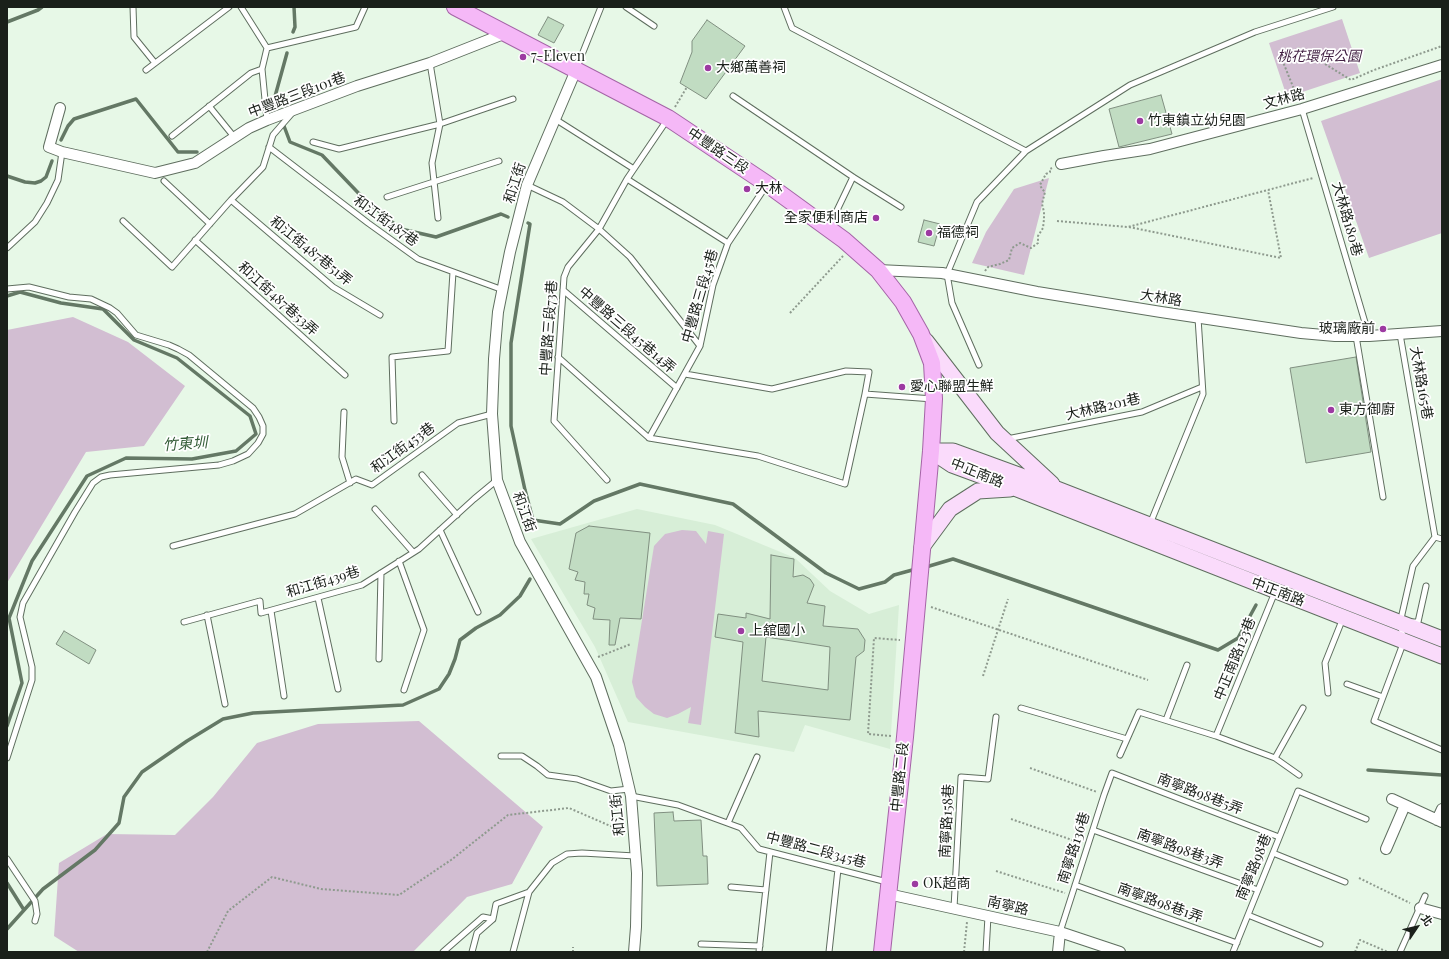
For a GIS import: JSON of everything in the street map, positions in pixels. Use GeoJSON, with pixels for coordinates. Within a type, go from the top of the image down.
{"type":"FeatureCollection","features":[{"type":"Feature","properties":{"kind":"main road","name":"中豐路三段"},"geometry":{"type":"LineString","coordinates":[[455,7],[668,118],[767,184],[828,228],[878,270],[904,302],[921,334],[932,363],[934,399],[931,451]]}},
{"type":"Feature","properties":{"kind":"main road"},"geometry":{"type":"LineString","coordinates":[[922,547],[931,451]]}},
{"type":"Feature","properties":{"kind":"main road","name":"中豐路二段"},"geometry":{"type":"LineString","coordinates":[[882,952],[914,641],[922,547]]}},
{"type":"Feature","properties":{"kind":"street","name":"中豐路三段101巷"},"geometry":{"type":"LineString","coordinates":[[60,108],[49,148],[155,173],[195,163],[249,128],[267,120],[357,86],[430,63],[506,33]]}},
{"type":"Feature","properties":{"kind":"street","name":"文林路"},"geometry":{"type":"LineString","coordinates":[[1061,164],[1150,149],[1302,109],[1442,65]]}},
{"type":"Feature","properties":{"kind":"street","name":"和江街"},"geometry":{"type":"LineString","coordinates":[[576,70],[527,185],[510,252],[498,312],[494,359],[492,414],[497,480],[520,542],[596,677],[619,745],[630,792],[637,872],[634,952]]}},
{"type":"Feature","properties":{"kind":"street","name":"大林路"},"geometry":{"type":"LineString","coordinates":[[878,270],[947,274],[1037,292],[1300,333],[1335,336],[1369,336],[1442,332]]}},
{"type":"Feature","properties":{"kind":"street"},"geometry":{"type":"LineString","coordinates":[[921,334],[997,433],[1057,489]]}},
{"type":"Feature","properties":{"kind":"street","name":"中正南路"},"geometry":{"type":"LineString","coordinates":[[931,451],[952,465],[1017,489],[1442,656]]}},
{"type":"Feature","properties":{"kind":"street","name":"中正南路"},"geometry":{"type":"LineString","coordinates":[[931,451],[952,451],[1057,489],[1442,639]]}},
{"type":"Feature","properties":{"kind":"street"},"geometry":{"type":"LineString","coordinates":[[922,547],[950,509],[978,491],[1017,489]]}},
{"type":"Feature","properties":{"kind":"street"},"geometry":{"type":"LineString","coordinates":[[1392,799],[1440,821],[1442,809]]}},
{"type":"Feature","properties":{"kind":"street"},"geometry":{"type":"LineString","coordinates":[[1386,849],[1405,805]]}},
{"type":"Feature","properties":{"kind":"street","name":"南寧路"},"geometry":{"type":"LineString","coordinates":[[888,888],[954,908],[1060,932],[1120,952]]}},
{"type":"Feature","properties":{"kind":"street"},"geometry":{"type":"LineString","coordinates":[[1420,908],[1442,914]]}},
{"type":"Feature","properties":{"kind":"street"},"geometry":{"type":"LineString","coordinates":[[1058,952],[1060,932]]}},
{"type":"Feature","properties":{"kind":"lane"},"geometry":{"type":"LineString","coordinates":[[133,7],[134,37],[155,63]]}},
{"type":"Feature","properties":{"kind":"lane"},"geometry":{"type":"LineString","coordinates":[[146,70],[228,7]]}},
{"type":"Feature","properties":{"kind":"lane"},"geometry":{"type":"LineString","coordinates":[[240,7],[267,48],[262,69],[267,120]]}},
{"type":"Feature","properties":{"kind":"lane"},"geometry":{"type":"LineString","coordinates":[[267,48],[356,27],[364,7]]}},
{"type":"Feature","properties":{"kind":"lane"},"geometry":{"type":"LineString","coordinates":[[576,70],[601,7]]}},
{"type":"Feature","properties":{"kind":"lane"},"geometry":{"type":"LineString","coordinates":[[626,7],[654,26]]}},
{"type":"Feature","properties":{"kind":"lane"},"geometry":{"type":"LineString","coordinates":[[784,7],[792,28],[1026,151]]}},
{"type":"Feature","properties":{"kind":"lane"},"geometry":{"type":"LineString","coordinates":[[979,366],[952,303],[947,274],[977,202],[1026,151],[1130,85],[1255,32],[1333,7]]}},
{"type":"Feature","properties":{"kind":"lane"},"geometry":{"type":"LineString","coordinates":[[430,63],[440,124],[432,163],[438,218]]}},
{"type":"Feature","properties":{"kind":"lane"},"geometry":{"type":"LineString","coordinates":[[172,136],[251,73],[262,69]]}},
{"type":"Feature","properties":{"kind":"lane"},"geometry":{"type":"LineString","coordinates":[[733,96],[853,177],[901,207]]}},
{"type":"Feature","properties":{"kind":"lane"},"geometry":{"type":"LineString","coordinates":[[313,142],[339,150],[440,124],[513,100]]}},
{"type":"Feature","properties":{"kind":"lane"},"geometry":{"type":"LineString","coordinates":[[209,106],[235,138]]}},
{"type":"Feature","properties":{"kind":"lane","name":"大林路180巷"},"geometry":{"type":"LineString","coordinates":[[1302,109],[1369,336]]}},
{"type":"Feature","properties":{"kind":"lane"},"geometry":{"type":"LineString","coordinates":[[123,221],[172,267],[231,200],[263,167],[273,135],[295,110]]}},
{"type":"Feature","properties":{"kind":"lane","name":"中豐路三段73巷"},"geometry":{"type":"LineString","coordinates":[[606,480],[554,421],[564,277],[568,267],[599,229],[627,179],[668,118]]}},
{"type":"Feature","properties":{"kind":"lane"},"geometry":{"type":"LineString","coordinates":[[555,119],[634,169]]}},
{"type":"Feature","properties":{"kind":"lane","name":"和江街487巷"},"geometry":{"type":"LineString","coordinates":[[269,147],[368,223],[418,258],[503,290]]}},
{"type":"Feature","properties":{"kind":"lane"},"geometry":{"type":"LineString","coordinates":[[7,248],[35,222],[47,203],[58,180],[62,152]]}},
{"type":"Feature","properties":{"kind":"lane"},"geometry":{"type":"LineString","coordinates":[[387,197],[499,161]]}},
{"type":"Feature","properties":{"kind":"lane"},"geometry":{"type":"LineString","coordinates":[[828,228],[853,177]]}},
{"type":"Feature","properties":{"kind":"lane"},"geometry":{"type":"LineString","coordinates":[[627,179],[728,243]]}},
{"type":"Feature","properties":{"kind":"lane"},"geometry":{"type":"LineString","coordinates":[[164,180],[210,224]]}},
{"type":"Feature","properties":{"kind":"lane","name":"中豐路三段45巷"},"geometry":{"type":"LineString","coordinates":[[650,438],[700,346],[713,285],[728,243],[767,184]]}},
{"type":"Feature","properties":{"kind":"lane"},"geometry":{"type":"LineString","coordinates":[[527,185],[563,202],[599,229],[630,257],[700,346]]}},
{"type":"Feature","properties":{"kind":"lane","name":"和江街487巷51弄"},"geometry":{"type":"LineString","coordinates":[[231,200],[333,287],[380,315]]}},
{"type":"Feature","properties":{"kind":"lane","name":"和江街487巷53弄"},"geometry":{"type":"LineString","coordinates":[[195,240],[345,375]]}},
{"type":"Feature","properties":{"kind":"lane"},"geometry":{"type":"LineString","coordinates":[[394,421],[392,357],[448,351],[453,272]]}},
{"type":"Feature","properties":{"kind":"lane"},"geometry":{"type":"LineString","coordinates":[[7,289],[29,287],[69,297],[100,302],[117,313],[136,335],[178,348],[189,355],[252,408],[263,426],[263,434],[258,443],[248,454],[233,461],[219,464],[110,475],[100,477],[93,482],[74,512],[23,603],[20,617],[32,667],[32,680],[7,758]]}},
{"type":"Feature","properties":{"kind":"lane","name":"中豐路三段45巷14弄"},"geometry":{"type":"LineString","coordinates":[[563,290],[676,388]]}},
{"type":"Feature","properties":{"kind":"lane"},"geometry":{"type":"LineString","coordinates":[[1149,525],[1203,394],[1198,318]]}},
{"type":"Feature","properties":{"kind":"lane","name":"大林路165巷"},"geometry":{"type":"LineString","coordinates":[[1400,334],[1435,537]]}},
{"type":"Feature","properties":{"kind":"lane"},"geometry":{"type":"LineString","coordinates":[[1356,336],[1383,496]]}},
{"type":"Feature","properties":{"kind":"lane"},"geometry":{"type":"LineString","coordinates":[[558,357],[650,438],[758,456],[845,484],[865,394],[868,372],[846,371],[772,389],[685,374]]}},
{"type":"Feature","properties":{"kind":"lane","name":"大林路201巷"},"geometry":{"type":"LineString","coordinates":[[1005,440],[1142,412],[1202,387]]}},
{"type":"Feature","properties":{"kind":"lane"},"geometry":{"type":"LineString","coordinates":[[865,394],[934,399]]}},
{"type":"Feature","properties":{"kind":"lane"},"geometry":{"type":"LineString","coordinates":[[173,546],[295,514],[350,483],[342,457],[344,412]]}},
{"type":"Feature","properties":{"kind":"lane","name":"和江街453巷"},"geometry":{"type":"LineString","coordinates":[[350,483],[356,479],[372,485],[458,423],[492,414]]}},
{"type":"Feature","properties":{"kind":"lane"},"geometry":{"type":"LineString","coordinates":[[422,475],[457,515]]}},
{"type":"Feature","properties":{"kind":"lane","name":"和江街439巷"},"geometry":{"type":"LineString","coordinates":[[184,622],[260,601],[261,613],[362,585],[413,552],[497,480]]}},
{"type":"Feature","properties":{"kind":"lane"},"geometry":{"type":"LineString","coordinates":[[374,509],[413,552]]}},
{"type":"Feature","properties":{"kind":"lane"},"geometry":{"type":"LineString","coordinates":[[440,530],[478,612]]}},
{"type":"Feature","properties":{"kind":"lane"},"geometry":{"type":"LineString","coordinates":[[1442,539],[1435,537],[1413,566],[1400,623],[1404,641],[1374,721],[1442,750]]}},
{"type":"Feature","properties":{"kind":"lane"},"geometry":{"type":"LineString","coordinates":[[399,562],[424,630],[404,690]]}},
{"type":"Feature","properties":{"kind":"lane"},"geometry":{"type":"LineString","coordinates":[[379,659],[381,573]]}},
{"type":"Feature","properties":{"kind":"lane"},"geometry":{"type":"LineString","coordinates":[[1400,623],[1418,622],[1426,586]]}},
{"type":"Feature","properties":{"kind":"lane","name":"中正南路123巷"},"geometry":{"type":"LineString","coordinates":[[1216,736],[1276,591]]}},
{"type":"Feature","properties":{"kind":"lane"},"geometry":{"type":"LineString","coordinates":[[318,598],[338,688]]}},
{"type":"Feature","properties":{"kind":"lane"},"geometry":{"type":"LineString","coordinates":[[271,610],[284,696]]}},
{"type":"Feature","properties":{"kind":"lane"},"geometry":{"type":"LineString","coordinates":[[207,616],[225,704]]}},
{"type":"Feature","properties":{"kind":"lane"},"geometry":{"type":"LineString","coordinates":[[1328,693],[1325,663],[1343,617]]}},
{"type":"Feature","properties":{"kind":"lane"},"geometry":{"type":"LineString","coordinates":[[1166,720],[1186,665]]}},
{"type":"Feature","properties":{"kind":"lane"},"geometry":{"type":"LineString","coordinates":[[1347,684],[1383,697]]}},
{"type":"Feature","properties":{"kind":"lane"},"geometry":{"type":"LineString","coordinates":[[1022,708],[1127,739]]}},
{"type":"Feature","properties":{"kind":"lane"},"geometry":{"type":"LineString","coordinates":[[1276,758],[1303,708]]}},
{"type":"Feature","properties":{"kind":"lane"},"geometry":{"type":"LineString","coordinates":[[1120,755],[1138,712],[1216,736],[1276,758],[1299,775]]}},
{"type":"Feature","properties":{"kind":"lane","name":"南寧路158巷"},"geometry":{"type":"LineString","coordinates":[[954,908],[961,777],[988,779],[996,717]]}},
{"type":"Feature","properties":{"kind":"lane","name":"中豐路二段345巷"},"geometry":{"type":"LineString","coordinates":[[501,756],[522,756],[548,775],[577,779],[611,790],[630,792],[678,805],[741,828],[759,849],[838,869],[888,888]]}},
{"type":"Feature","properties":{"kind":"lane"},"geometry":{"type":"LineString","coordinates":[[728,823],[757,757]]}},
{"type":"Feature","properties":{"kind":"lane","name":"南寧路136巷"},"geometry":{"type":"LineString","coordinates":[[1060,932],[1112,773]]}},
{"type":"Feature","properties":{"kind":"lane","name":"南寧路98巷5弄"},"geometry":{"type":"LineString","coordinates":[[1112,773],[1279,837]]}},
{"type":"Feature","properties":{"kind":"lane","name":"南寧路98巷"},"geometry":{"type":"LineString","coordinates":[[1233,952],[1298,791],[1366,819]]}},
{"type":"Feature","properties":{"kind":"lane","name":"南寧路98巷3弄"},"geometry":{"type":"LineString","coordinates":[[1093,830],[1258,890]]}},
{"type":"Feature","properties":{"kind":"lane"},"geometry":{"type":"LineString","coordinates":[[701,944],[760,949],[770,852]]}},
{"type":"Feature","properties":{"kind":"lane"},"geometry":{"type":"LineString","coordinates":[[513,952],[529,892],[552,863],[566,854],[582,853],[635,856]]}},
{"type":"Feature","properties":{"kind":"lane"},"geometry":{"type":"LineString","coordinates":[[1273,853],[1345,882]]}},
{"type":"Feature","properties":{"kind":"lane"},"geometry":{"type":"LineString","coordinates":[[7,859],[35,901],[37,907],[35,921]]}},
{"type":"Feature","properties":{"kind":"lane"},"geometry":{"type":"LineString","coordinates":[[830,952],[838,869]]}},
{"type":"Feature","properties":{"kind":"lane","name":"南寧路98巷1弄"},"geometry":{"type":"LineString","coordinates":[[1075,885],[1237,943]]}},
{"type":"Feature","properties":{"kind":"lane"},"geometry":{"type":"LineString","coordinates":[[731,887],[766,890]]}},
{"type":"Feature","properties":{"kind":"lane"},"geometry":{"type":"LineString","coordinates":[[472,952],[477,933],[493,919],[496,904],[529,892]]}},
{"type":"Feature","properties":{"kind":"lane"},"geometry":{"type":"LineString","coordinates":[[1400,952],[1425,896]]}},
{"type":"Feature","properties":{"kind":"lane"},"geometry":{"type":"LineString","coordinates":[[1248,915],[1320,944]]}},
{"type":"Feature","properties":{"kind":"lane"},"geometry":{"type":"LineString","coordinates":[[986,952],[988,916]]}},
{"type":"Feature","properties":{"kind":"lane"},"geometry":{"type":"LineString","coordinates":[[443,952],[483,917],[493,919]]}},
{"type":"Feature","properties":{"kind":"path"},"geometry":{"type":"LineString","coordinates":[[1302,109],[1281,57],[1299,48],[1352,80],[1374,70],[1442,46]]}},
{"type":"Feature","properties":{"kind":"path"},"geometry":{"type":"LineString","coordinates":[[668,118],[687,87]]}},
{"type":"Feature","properties":{"kind":"path"},"geometry":{"type":"LineString","coordinates":[[979,280],[988,266],[1000,264],[1009,260],[1012,248],[1020,243],[1031,248],[1038,243],[1038,236],[1043,228],[1044,212],[1042,204],[1045,192],[1040,185],[1046,174],[1050,172],[1050,169],[1061,164]]}},
{"type":"Feature","properties":{"kind":"path"},"geometry":{"type":"LineString","coordinates":[[1128,227],[1322,176]]}},
{"type":"Feature","properties":{"kind":"path"},"geometry":{"type":"LineString","coordinates":[[1057,221],[1128,227],[1281,258],[1268,190]]}},
{"type":"Feature","properties":{"kind":"path"},"geometry":{"type":"LineString","coordinates":[[790,313],[852,247]]}},
{"type":"Feature","properties":{"kind":"path"},"geometry":{"type":"LineString","coordinates":[[983,676],[1008,599]]}},
{"type":"Feature","properties":{"kind":"path"},"geometry":{"type":"LineString","coordinates":[[917,602],[1148,680]]}},
{"type":"Feature","properties":{"kind":"path"},"geometry":{"type":"LineString","coordinates":[[904,737],[868,734],[874,638],[914,641]]}},
{"type":"Feature","properties":{"kind":"path"},"geometry":{"type":"LineString","coordinates":[[588,662],[630,644]]}},
{"type":"Feature","properties":{"kind":"path"},"geometry":{"type":"LineString","coordinates":[[1030,768],[1104,795]]}},
{"type":"Feature","properties":{"kind":"path"},"geometry":{"type":"LineString","coordinates":[[207,952],[228,911],[272,877],[321,889],[399,895],[451,860],[508,815],[569,808],[634,837]]}},
{"type":"Feature","properties":{"kind":"path"},"geometry":{"type":"LineString","coordinates":[[1011,819],[1088,845]]}},
{"type":"Feature","properties":{"kind":"path"},"geometry":{"type":"LineString","coordinates":[[996,871],[1072,896]]}},
{"type":"Feature","properties":{"kind":"path"},"geometry":{"type":"LineString","coordinates":[[1359,878],[1420,908]]}},
{"type":"Feature","properties":{"kind":"path"},"geometry":{"type":"LineString","coordinates":[[964,952],[968,911]]}},
{"type":"Feature","properties":{"kind":"path"},"geometry":{"type":"LineString","coordinates":[[1356,952],[1360,940],[1388,952]]}},
{"type":"Feature","properties":{"kind":"shaded area","name":"上舘國小"},"geometry":{"type":"Polygon","coordinates":[[[637,509],[715,525],[795,558],[830,591],[869,614],[899,605],[890,749],[805,725],[794,752],[628,722],[595,647],[531,539],[637,509]]]}},
{"type":"Feature","properties":{"kind":"green space","name":"桃花環保公園"},"geometry":{"type":"Polygon","coordinates":[[[1342,19],[1360,73],[1287,97],[1269,43],[1342,19]]]}},
{"type":"Feature","properties":{"kind":"green space"},"geometry":{"type":"Polygon","coordinates":[[[1442,79],[1442,233],[1369,258],[1321,121],[1442,79]]]}},
{"type":"Feature","properties":{"kind":"green space"},"geometry":{"type":"Polygon","coordinates":[[[1049,178],[1024,275],[972,263],[986,232],[1014,189],[1049,178]]]}},
{"type":"Feature","properties":{"kind":"green space"},"geometry":{"type":"Polygon","coordinates":[[[73,317],[128,342],[185,386],[144,446],[86,452],[7,583],[7,330],[73,317]]]}},
{"type":"Feature","properties":{"kind":"green space"},"geometry":{"type":"Polygon","coordinates":[[[682,530],[696,531],[706,544],[708,531],[724,534],[701,725],[688,723],[691,707],[667,718],[654,714],[636,697],[632,682],[654,546],[665,534],[682,530]]]}},
{"type":"Feature","properties":{"kind":"green space"},"geometry":{"type":"Polygon","coordinates":[[[419,721],[543,827],[512,884],[467,897],[413,952],[79,952],[54,936],[59,863],[107,834],[175,835],[213,797],[257,743],[318,724],[419,721]]]}},
{"type":"Feature","properties":{"kind":"building"},"geometry":{"type":"Polygon","coordinates":[[[548,17],[564,25],[554,43],[538,35],[548,17]]]}},
{"type":"Feature","properties":{"kind":"building","name":"大鄉萬善祠"},"geometry":{"type":"Polygon","coordinates":[[[707,20],[745,46],[706,99],[680,83],[692,52],[692,41],[707,20]]]}},
{"type":"Feature","properties":{"kind":"building","name":"竹東鎮立幼兒園"},"geometry":{"type":"Polygon","coordinates":[[[1161,95],[1172,134],[1119,147],[1109,109],[1161,95]]]}},
{"type":"Feature","properties":{"kind":"building","name":"福德祠"},"geometry":{"type":"Polygon","coordinates":[[[924,220],[940,224],[934,246],[918,242],[924,220]]]}},
{"type":"Feature","properties":{"kind":"building","name":"東方御廚"},"geometry":{"type":"Polygon","coordinates":[[[1356,357],[1371,452],[1306,463],[1290,368],[1356,357]]]}},
{"type":"Feature","properties":{"kind":"building"},"geometry":{"type":"Polygon","coordinates":[[[589,526],[650,533],[641,619],[620,618],[615,645],[609,645],[610,620],[593,619],[595,608],[587,605],[589,594],[584,594],[585,582],[575,580],[578,572],[569,569],[576,533],[589,526]]]}},
{"type":"Feature","properties":{"kind":"building"},"geometry":{"type":"Polygon","coordinates":[[[771,555],[794,559],[793,577],[803,575],[810,579],[814,585],[807,603],[825,606],[823,626],[858,629],[865,640],[864,651],[856,657],[850,720],[758,711],[759,737],[735,733],[743,642],[715,637],[718,614],[746,618],[746,613],[770,619],[771,555]],[[766,637],[762,681],[828,690],[830,647],[766,637]]]}},
{"type":"Feature","properties":{"kind":"building"},"geometry":{"type":"Polygon","coordinates":[[[64,631],[96,650],[89,664],[56,644],[64,631]]]}},
{"type":"Feature","properties":{"kind":"building"},"geometry":{"type":"Polygon","coordinates":[[[673,812],[674,821],[701,820],[703,856],[707,856],[708,884],[657,886],[654,813],[673,812]]]}},
{"type":"Feature","properties":{"kind":"waterway"},"geometry":{"type":"LineString","coordinates":[[7,22],[42,7]]}},
{"type":"Feature","properties":{"kind":"waterway"},"geometry":{"type":"LineString","coordinates":[[293,32],[295,27],[294,7]]}},
{"type":"Feature","properties":{"kind":"waterway"},"geometry":{"type":"LineString","coordinates":[[275,105],[274,100],[287,53]]}},
{"type":"Feature","properties":{"kind":"waterway"},"geometry":{"type":"LineString","coordinates":[[61,140],[68,126],[74,119],[136,99],[178,152],[197,152]]}},
{"type":"Feature","properties":{"kind":"waterway"},"geometry":{"type":"LineString","coordinates":[[284,126],[290,142],[322,155],[366,201],[401,229],[436,237],[501,214],[508,217]]}},
{"type":"Feature","properties":{"kind":"waterway"},"geometry":{"type":"LineString","coordinates":[[7,176],[25,182],[35,183],[46,177],[52,161]]}},
{"type":"Feature","properties":{"kind":"waterway"},"geometry":{"type":"LineString","coordinates":[[528,223],[530,224],[511,343],[511,426],[533,520],[560,524],[594,501],[640,484],[733,504],[826,573],[859,589],[885,582],[894,575],[916,569]]}},
{"type":"Feature","properties":{"kind":"waterway","name":"竹東圳"},"geometry":{"type":"LineString","coordinates":[[7,296],[20,292],[61,303],[103,309],[134,340],[177,358],[250,416],[256,434],[236,451],[192,459],[126,458],[87,476],[32,561],[9,618],[22,683],[7,726]]}},
{"type":"Feature","properties":{"kind":"waterway"},"geometry":{"type":"LineString","coordinates":[[926,567],[953,559],[1218,650],[1238,638],[1256,605]]}},
{"type":"Feature","properties":{"kind":"waterway"},"geometry":{"type":"LineString","coordinates":[[7,929],[43,889],[95,850],[119,823],[124,797],[142,772],[187,741],[223,719],[253,713],[403,705],[439,689],[449,674],[460,640],[476,628],[500,615],[520,596],[530,579]]}},
{"type":"Feature","properties":{"kind":"waterway"},"geometry":{"type":"LineString","coordinates":[[1368,770],[1442,775]]}},
{"type":"Feature","properties":{"kind":"waterway","name":"竹東圳"},"geometry":{"type":"LineString","coordinates":[[7,883],[24,910]]}},
{"type":"Feature","properties":{"kind":"place","name":"7-Eleven"},"geometry":{"type":"Point","coordinates":[523,57]}},
{"type":"Feature","properties":{"kind":"place","name":"大鄉萬善祠"},"geometry":{"type":"Point","coordinates":[708,68]}},
{"type":"Feature","properties":{"kind":"place","name":"竹東鎮立幼兒園"},"geometry":{"type":"Point","coordinates":[1140,121]}},
{"type":"Feature","properties":{"kind":"place","name":"大林"},"geometry":{"type":"Point","coordinates":[747,189]}},
{"type":"Feature","properties":{"kind":"place","name":"全家便利商店"},"geometry":{"type":"Point","coordinates":[876,218]}},
{"type":"Feature","properties":{"kind":"place","name":"福德祠"},"geometry":{"type":"Point","coordinates":[929,233]}},
{"type":"Feature","properties":{"kind":"place","name":"玻璃廠前"},"geometry":{"type":"Point","coordinates":[1383,329]}},
{"type":"Feature","properties":{"kind":"place","name":"愛心聯盟生鮮"},"geometry":{"type":"Point","coordinates":[902,387]}},
{"type":"Feature","properties":{"kind":"place","name":"東方御廚"},"geometry":{"type":"Point","coordinates":[1331,410]}},
{"type":"Feature","properties":{"kind":"place","name":"上舘國小"},"geometry":{"type":"Point","coordinates":[741,631]}},
{"type":"Feature","properties":{"kind":"place","name":"OK超商"},"geometry":{"type":"Point","coordinates":[915,884]}}]}
